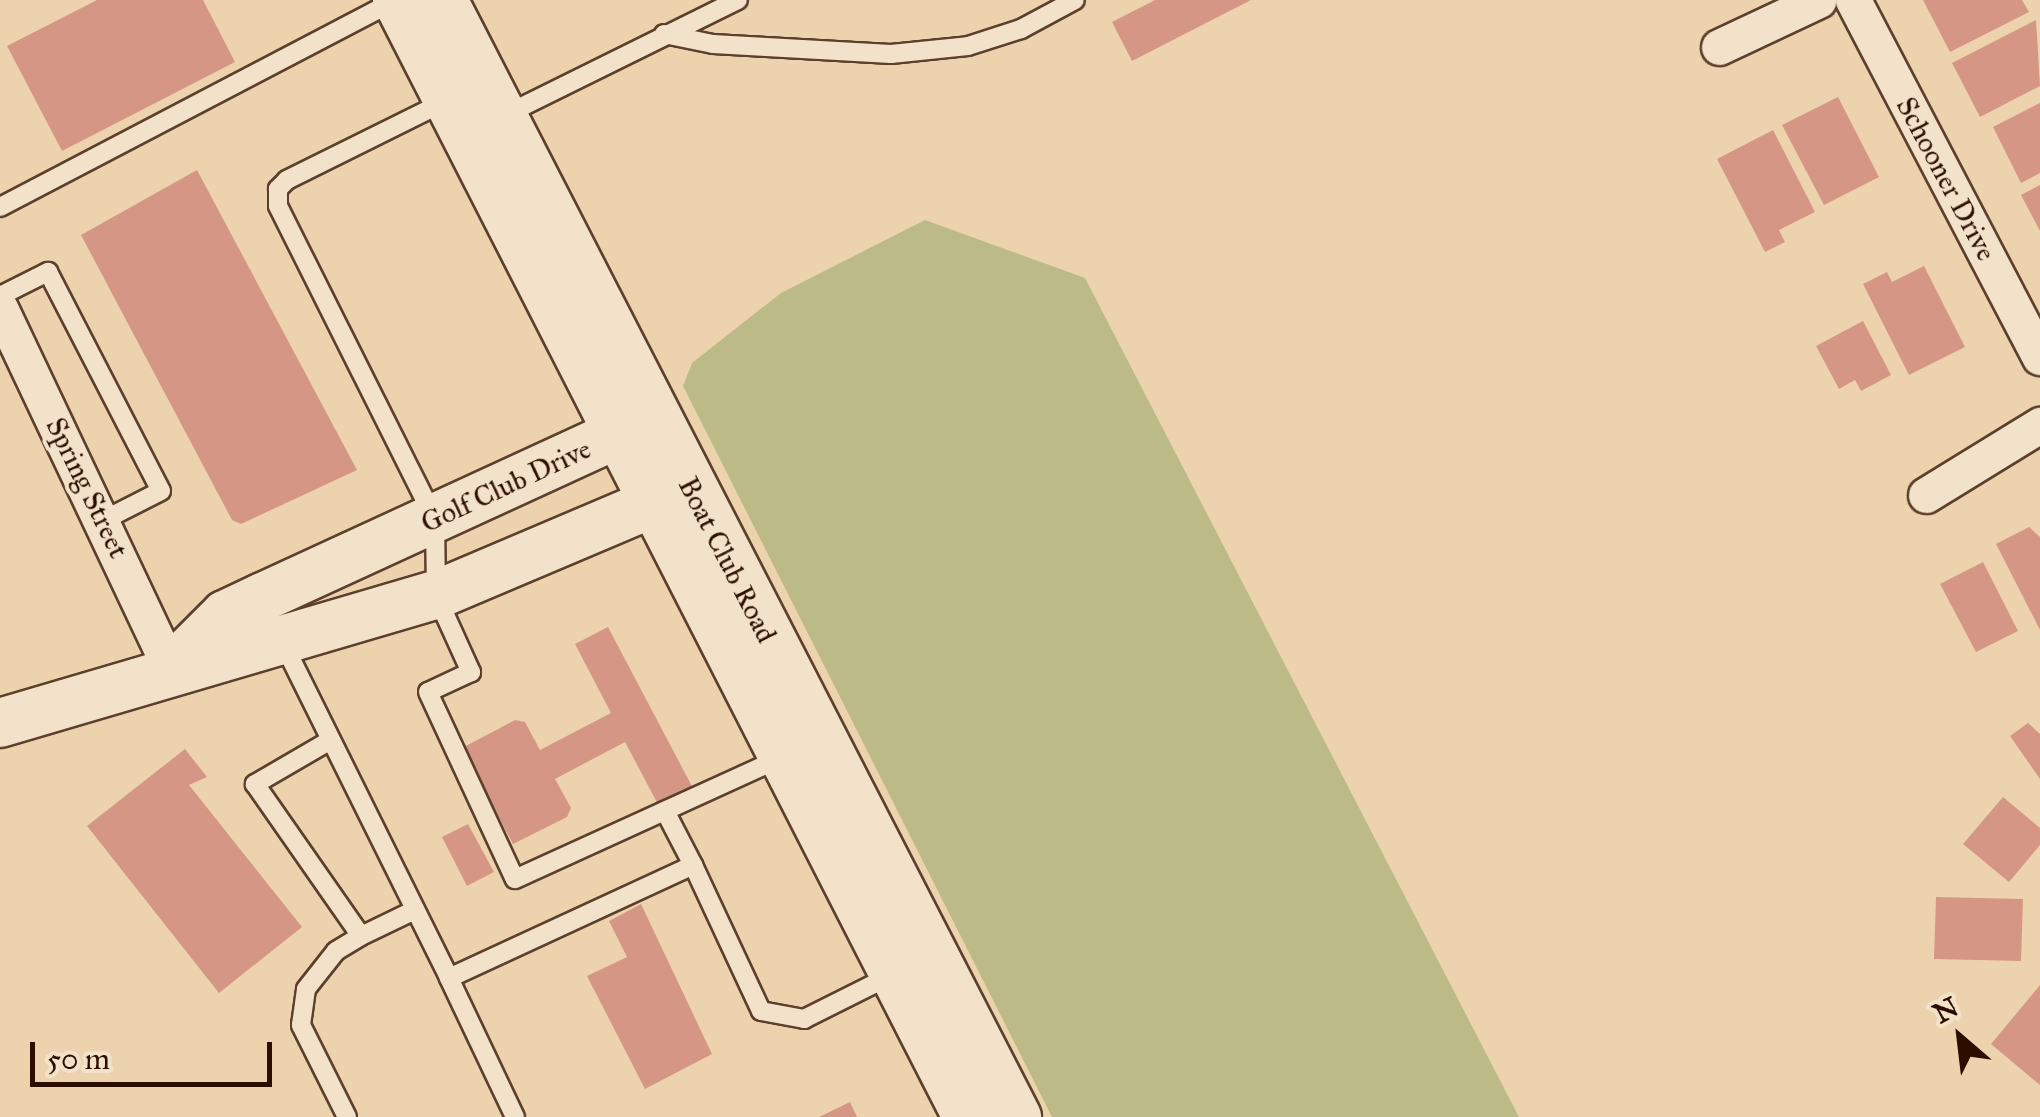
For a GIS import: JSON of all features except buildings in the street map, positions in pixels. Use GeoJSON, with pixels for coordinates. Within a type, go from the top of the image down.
{"type":"FeatureCollection","features":[{"type":"Feature","properties":{"kind":"main road","name":"Boat Club Road"},"geometry":{"type":"LineString","coordinates":[[396,0],[967,1117]]}},
{"type":"Feature","properties":{"kind":"main road","name":"Boat Club Road"},"geometry":{"type":"LineString","coordinates":[[443,0],[673,455],[1016,1117]]}},
{"type":"Feature","properties":{"kind":"main road","name":"Golf Club Drive"},"geometry":{"type":"LineString","coordinates":[[272,619],[434,520],[618,434],[673,455]]}},
{"type":"Feature","properties":{"kind":"main road"},"geometry":{"type":"LineString","coordinates":[[653,503],[673,455]]}},
{"type":"Feature","properties":{"kind":"main road","name":"Golf Club Drive"},"geometry":{"type":"LineString","coordinates":[[0,724],[171,669],[225,615],[272,619],[436,595],[653,503]]}},
{"type":"Feature","properties":{"kind":"street"},"geometry":{"type":"LineString","coordinates":[[1719,47],[1819,0]]}},
{"type":"Feature","properties":{"kind":"street","name":"Schooner Drive"},"geometry":{"type":"LineString","coordinates":[[1853,0],[2040,357]]}},
{"type":"Feature","properties":{"kind":"street","name":"Spring Street"},"geometry":{"type":"LineString","coordinates":[[0,308],[104,520],[171,669]]}},
{"type":"Feature","properties":{"kind":"street"},"geometry":{"type":"LineString","coordinates":[[1926,496],[2040,425]]}},
{"type":"Feature","properties":{"kind":"lane"},"geometry":{"type":"LineString","coordinates":[[0,207],[396,0]]}},
{"type":"Feature","properties":{"kind":"lane"},"geometry":{"type":"LineString","coordinates":[[503,116],[738,0]]}},
{"type":"Feature","properties":{"kind":"lane"},"geometry":{"type":"LineString","coordinates":[[664,34],[713,44],[890,54],[968,46],[1021,29],[1075,0]]}},
{"type":"Feature","properties":{"kind":"lane"},"geometry":{"type":"LineString","coordinates":[[448,100],[278,189],[278,206],[434,520],[436,595],[470,672],[428,692],[516,878],[783,757]]}},
{"type":"Feature","properties":{"kind":"lane"},"geometry":{"type":"LineString","coordinates":[[0,296],[48,272],[161,491],[104,520]]}},
{"type":"Feature","properties":{"kind":"lane"},"geometry":{"type":"LineString","coordinates":[[272,619],[515,1117]]}},
{"type":"Feature","properties":{"kind":"lane"},"geometry":{"type":"LineString","coordinates":[[329,741],[255,784],[360,936]]}},
{"type":"Feature","properties":{"kind":"lane"},"geometry":{"type":"LineString","coordinates":[[665,811],[761,1011],[804,1019],[894,974]]}},
{"type":"Feature","properties":{"kind":"lane"},"geometry":{"type":"LineString","coordinates":[[449,978],[692,865]]}},
{"type":"Feature","properties":{"kind":"lane"},"geometry":{"type":"LineString","coordinates":[[346,1117],[301,1024],[306,989],[336,951],[414,910]]}},
{"type":"Feature","properties":{"kind":"shaded area"},"geometry":{"type":"Polygon","coordinates":[[[925,220],[1085,278],[1519,1117],[1052,1117],[683,386],[692,363],[781,293],[925,220]]]}}]}
